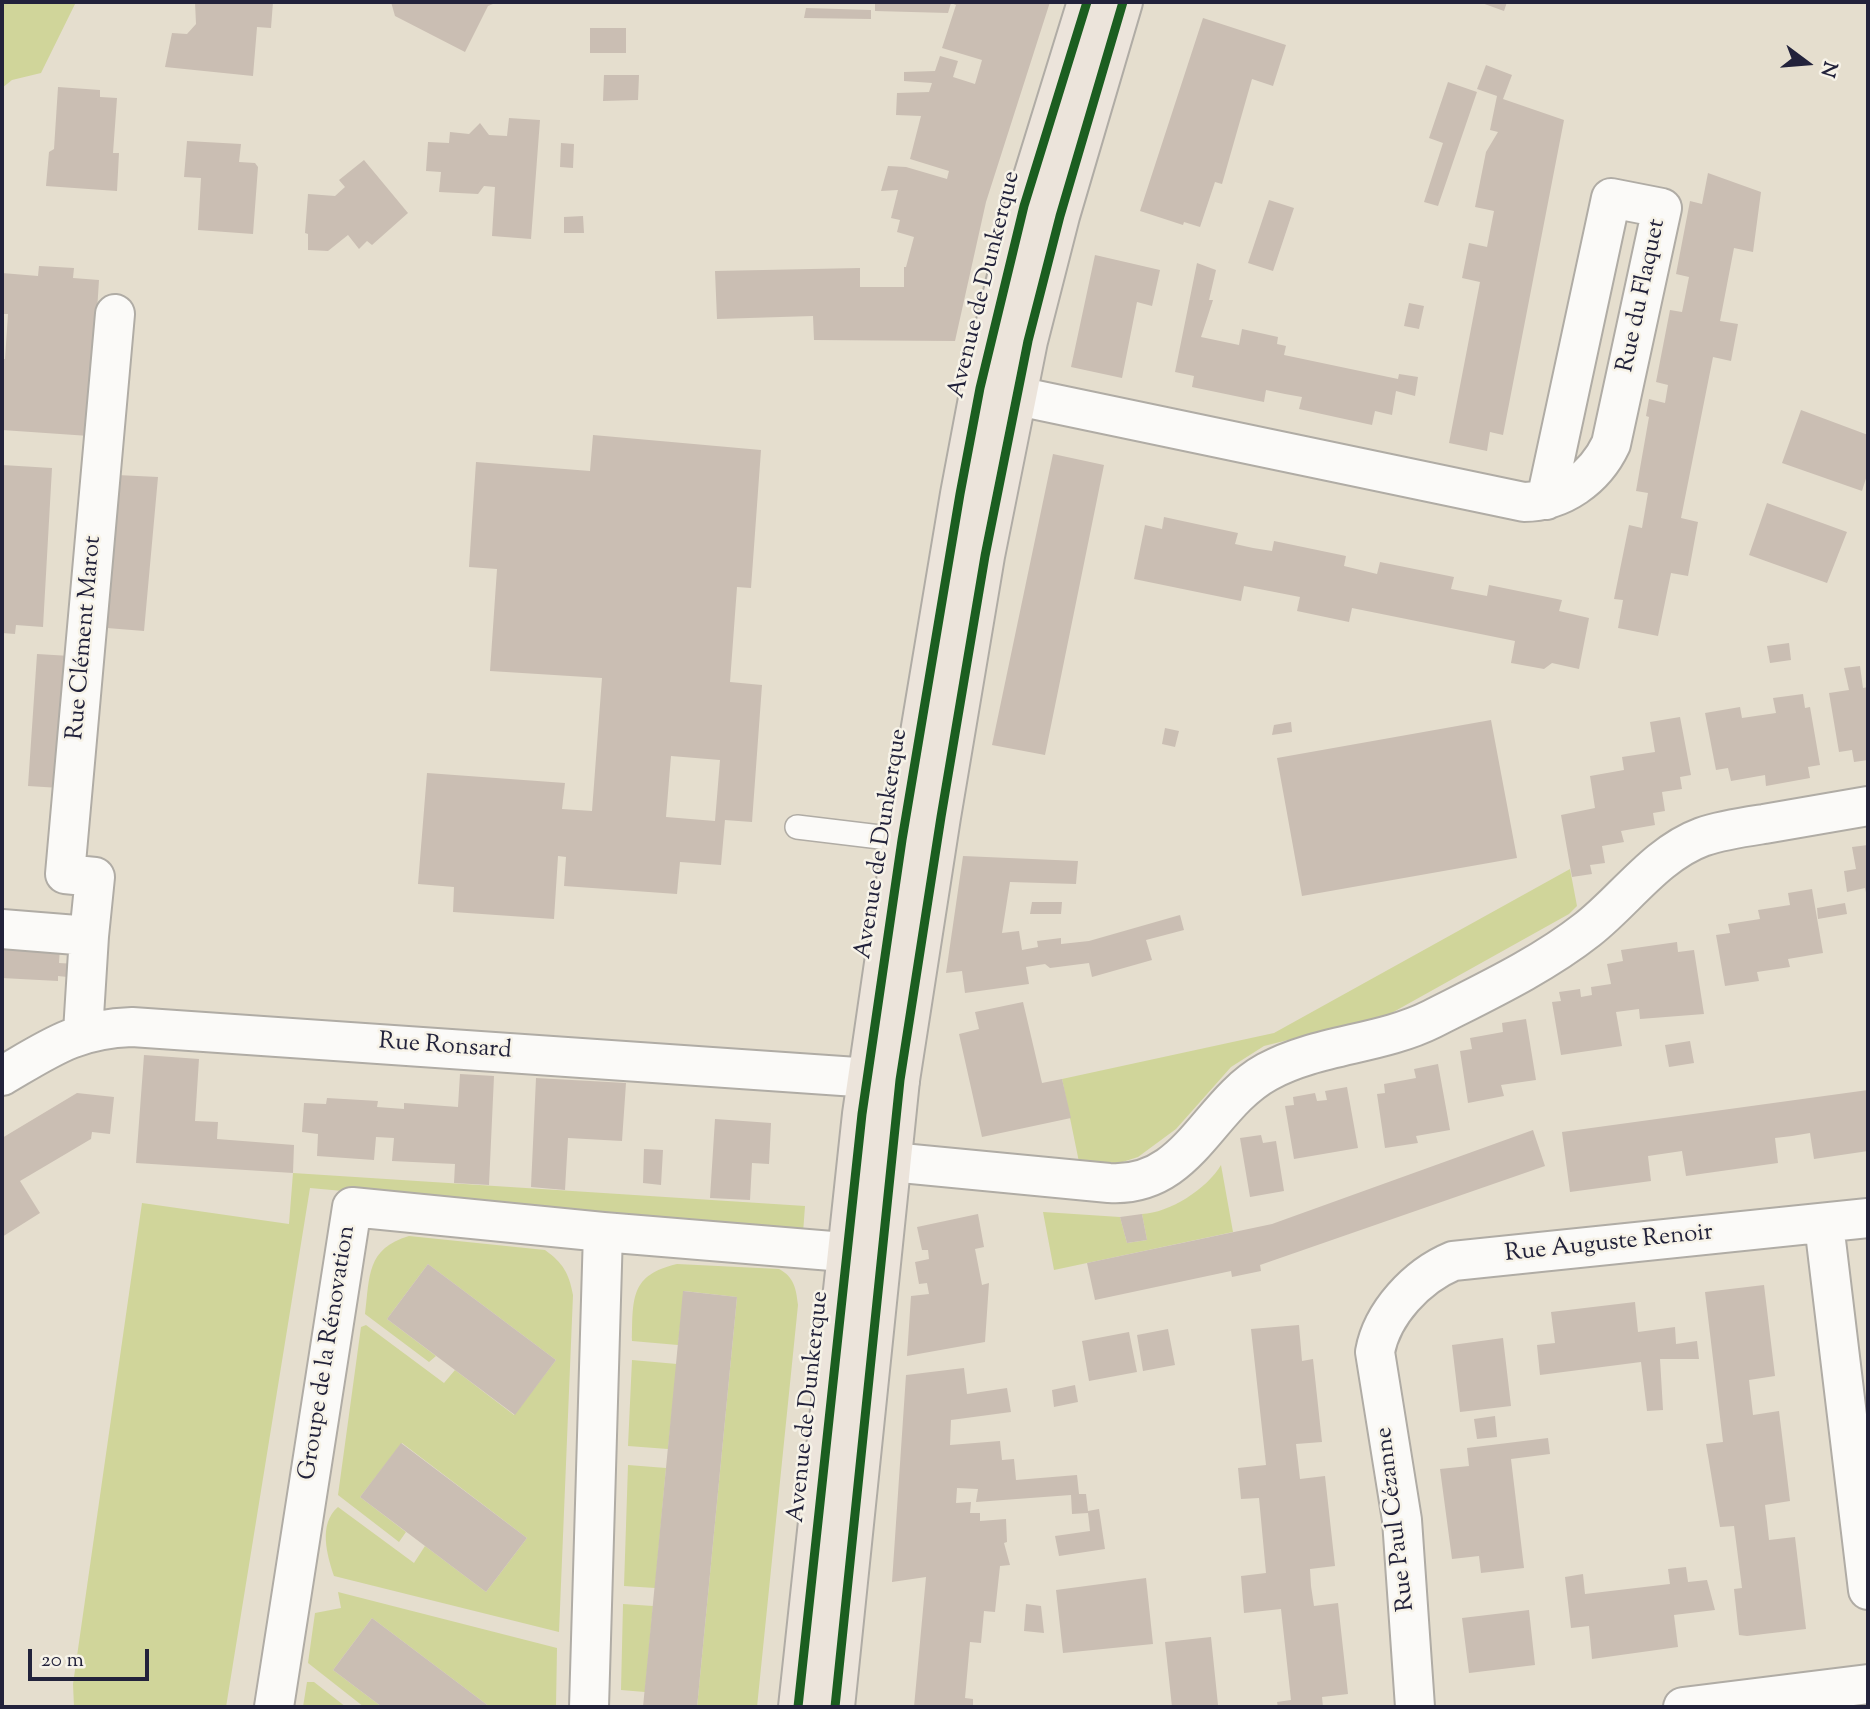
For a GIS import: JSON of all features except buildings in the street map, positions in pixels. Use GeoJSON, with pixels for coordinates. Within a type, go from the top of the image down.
{"type":"FeatureCollection","features":[{"type":"Feature","properties":{"kind":"main road","name":"Avenue de Dunkerque"},"geometry":{"type":"LineString","coordinates":[[798,1707],[864,1253],[884,1079],[980,388],[1024,206],[1087,2]]}},
{"type":"Feature","properties":{"kind":"main road","name":"Avenue de Dunkerque"},"geometry":{"type":"LineString","coordinates":[[919,842],[985,556],[1042,281],[1124,2]]}},
{"type":"Feature","properties":{"kind":"main road","name":"Avenue de Dunkerque"},"geometry":{"type":"LineString","coordinates":[[835,1707],[864,1253]]}},
{"type":"Feature","properties":{"kind":"street","name":"Rue du Flaquet"},"geometry":{"type":"LineString","coordinates":[[1611,198],[1662,208],[1611,444],[1593,473],[1546,500],[1611,198]]}},
{"type":"Feature","properties":{"kind":"street","name":"Rue Clément Marot"},"geometry":{"type":"LineString","coordinates":[[83,1032],[95,877],[65,874],[115,314]]}},
{"type":"Feature","properties":{"kind":"street"},"geometry":{"type":"LineString","coordinates":[[980,388],[1524,502],[1546,500]]}},
{"type":"Feature","properties":{"kind":"street"},"geometry":{"type":"LineString","coordinates":[[874,1161],[1109,1183],[1127,1184],[1144,1180],[1175,1162],[1246,1086],[1266,1072],[1288,1063],[1406,1031],[1508,980],[1590,928],[1666,858],[1684,846],[1702,837],[1729,830],[1868,806]]}},
{"type":"Feature","properties":{"kind":"street"},"geometry":{"type":"LineString","coordinates":[[2,929],[89,936]]}},
{"type":"Feature","properties":{"kind":"street","name":"Rue Ronsard"},"geometry":{"type":"LineString","coordinates":[[2,1076],[62,1041],[83,1032],[107,1028],[157,1028],[884,1079]]}},
{"type":"Feature","properties":{"kind":"street","name":"Groupe de la Rénovation"},"geometry":{"type":"LineString","coordinates":[[274,1707],[352,1206],[603,1232],[864,1253]]}},
{"type":"Feature","properties":{"kind":"street","name":"Rue Auguste Renoir"},"geometry":{"type":"LineString","coordinates":[[1379,1332],[1421,1280],[1453,1261],[1868,1218]]}},
{"type":"Feature","properties":{"kind":"street"},"geometry":{"type":"LineString","coordinates":[[1824,1224],[1868,1590]]}},
{"type":"Feature","properties":{"kind":"street"},"geometry":{"type":"LineString","coordinates":[[589,1707],[603,1232]]}},
{"type":"Feature","properties":{"kind":"street","name":"Rue Paul Cézanne"},"geometry":{"type":"LineString","coordinates":[[1379,1332],[1376,1371],[1402,1520],[1415,1707]]}},
{"type":"Feature","properties":{"kind":"street"},"geometry":{"type":"LineString","coordinates":[[1683,1707],[1868,1684]]}},
{"type":"Feature","properties":{"kind":"lane"},"geometry":{"type":"LineString","coordinates":[[797,827],[919,842]]}},
{"type":"Feature","properties":{"kind":"green space"},"geometry":{"type":"Polygon","coordinates":[[[2,2],[76,2],[41,73],[12,80],[2,88],[2,2]]]}},
{"type":"Feature","properties":{"kind":"green space"},"geometry":{"type":"Polygon","coordinates":[[[1570,869],[1577,906],[1569,914],[1388,1015],[1264,1046],[1231,1067],[1176,1129],[1138,1157],[1113,1165],[1079,1162],[1062,1079],[1274,1033],[1570,869]]]}},
{"type":"Feature","properties":{"kind":"green space"},"geometry":{"type":"Polygon","coordinates":[[[1221,1165],[1233,1232],[1054,1270],[1043,1212],[1120,1217],[1127,1243],[1147,1240],[1142,1214],[1164,1209],[1186,1198],[1207,1183],[1221,1165]]]}},
{"type":"Feature","properties":{"kind":"green space"},"geometry":{"type":"Polygon","coordinates":[[[293,1173],[805,1206],[803,1233],[310,1188],[226,1707],[74,1707],[73,1684],[142,1203],[289,1224],[293,1173]]]}},
{"type":"Feature","properties":{"kind":"green space"},"geometry":{"type":"Polygon","coordinates":[[[409,1236],[545,1250],[561,1264],[569,1281],[573,1295],[559,1632],[334,1576],[327,1549],[326,1531],[332,1514],[338,1507],[414,1563],[425,1546],[486,1592],[527,1538],[402,1443],[360,1497],[406,1532],[399,1542],[338,1495],[361,1327],[366,1325],[444,1383],[455,1370],[514,1415],[556,1360],[428,1264],[387,1319],[436,1356],[429,1362],[365,1314],[370,1276],[377,1256],[385,1248],[409,1236]]]}},
{"type":"Feature","properties":{"kind":"green space"},"geometry":{"type":"Polygon","coordinates":[[[677,1264],[779,1269],[791,1279],[796,1293],[798,1305],[757,1707],[697,1707],[737,1297],[684,1291],[678,1345],[632,1341],[637,1290],[650,1275],[677,1264]]]}},
{"type":"Feature","properties":{"kind":"green space"},"geometry":{"type":"Polygon","coordinates":[[[632,1360],[677,1364],[668,1449],[628,1446],[632,1360]]]}},
{"type":"Feature","properties":{"kind":"green space"},"geometry":{"type":"Polygon","coordinates":[[[628,1465],[666,1468],[655,1588],[624,1586],[628,1465]]]}},
{"type":"Feature","properties":{"kind":"green space"},"geometry":{"type":"Polygon","coordinates":[[[338,1592],[557,1648],[556,1707],[490,1707],[372,1618],[333,1670],[382,1707],[364,1707],[308,1663],[315,1613],[341,1608],[338,1592]]]}},
{"type":"Feature","properties":{"kind":"green space"},"geometry":{"type":"Polygon","coordinates":[[[623,1604],[653,1606],[645,1692],[621,1690],[623,1604]]]}},
{"type":"Feature","properties":{"kind":"green space"},"geometry":{"type":"Polygon","coordinates":[[[307,1682],[314,1682],[346,1707],[303,1707],[307,1682]]]}},
{"type":"Feature","properties":{"kind":"cycle path"},"geometry":{"type":"LineString","coordinates":[[798,1707],[862,1114],[902,840],[960,494],[980,388],[1024,206],[1087,2]]}},
{"type":"Feature","properties":{"kind":"cycle path"},"geometry":{"type":"LineString","coordinates":[[835,1707],[900,1080],[985,556],[1028,341],[1060,216],[1123,2]]}}]}
